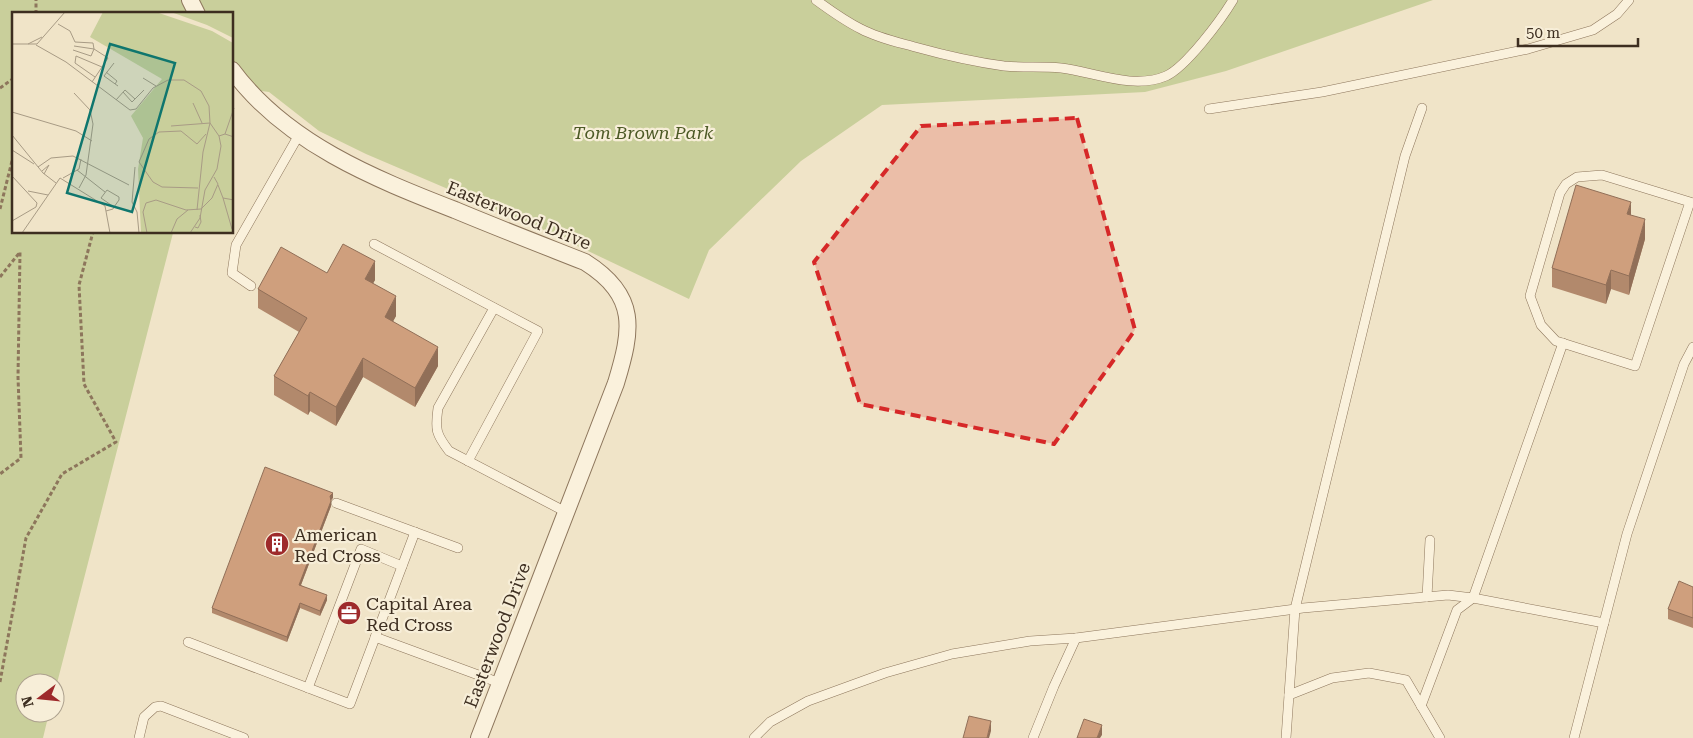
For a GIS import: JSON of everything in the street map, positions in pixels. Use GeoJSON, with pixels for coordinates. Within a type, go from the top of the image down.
{"type":"FeatureCollection","features":[{"type":"Feature","properties":{"kind":"street"},"geometry":{"type":"LineString","coordinates":[[190,0],[196,12]]}},
{"type":"Feature","properties":{"kind":"street","name":"Easterwood Drive"},"geometry":{"type":"LineString","coordinates":[[234,73],[264,106],[300,134],[333,156],[368,174],[585,262],[613,284],[622,301],[628,332],[616,383],[479,738]]}},
{"type":"Feature","properties":{"kind":"lane"},"geometry":{"type":"LineString","coordinates":[[816,0],[843,19],[880,38],[961,59],[1006,66],[1062,68],[1131,81],[1148,81],[1166,76],[1186,61],[1227,11],[1233,0]]}},
{"type":"Feature","properties":{"kind":"lane"},"geometry":{"type":"LineString","coordinates":[[1209,109],[1322,92],[1528,49],[1593,30],[1617,14],[1629,0]]}},
{"type":"Feature","properties":{"kind":"lane"},"geometry":{"type":"LineString","coordinates":[[1286,738],[1295,609],[1405,156],[1422,108]]}},
{"type":"Feature","properties":{"kind":"lane"},"geometry":{"type":"LineString","coordinates":[[251,286],[232,272],[236,245],[300,134]]}},
{"type":"Feature","properties":{"kind":"lane"},"geometry":{"type":"LineString","coordinates":[[1602,175],[1692,202],[1635,366],[1563,343],[1556,341],[1541,325],[1530,296],[1560,193],[1566,184],[1577,177],[1602,175]]}},
{"type":"Feature","properties":{"kind":"lane"},"geometry":{"type":"LineString","coordinates":[[374,244],[538,331],[468,461]]}},
{"type":"Feature","properties":{"kind":"lane"},"geometry":{"type":"LineString","coordinates":[[494,308],[438,408],[436,423],[438,436],[449,450],[566,512]]}},
{"type":"Feature","properties":{"kind":"lane"},"geometry":{"type":"LineString","coordinates":[[1421,706],[1457,610],[1473,598],[1563,343]]}},
{"type":"Feature","properties":{"kind":"lane"},"geometry":{"type":"LineString","coordinates":[[1574,738],[1627,534],[1684,364],[1693,347]]}},
{"type":"Feature","properties":{"kind":"lane"},"geometry":{"type":"LineString","coordinates":[[336,503],[458,548]]}},
{"type":"Feature","properties":{"kind":"lane"},"geometry":{"type":"LineString","coordinates":[[188,642],[350,704],[416,532]]}},
{"type":"Feature","properties":{"kind":"lane"},"geometry":{"type":"LineString","coordinates":[[1427,597],[1430,540]]}},
{"type":"Feature","properties":{"kind":"lane"},"geometry":{"type":"LineString","coordinates":[[308,688],[361,549],[402,566]]}},
{"type":"Feature","properties":{"kind":"lane"},"geometry":{"type":"LineString","coordinates":[[754,738],[770,722],[808,701],[885,673],[952,654],[1030,641],[1076,638],[1295,609],[1448,595],[1604,623]]}},
{"type":"Feature","properties":{"kind":"lane"},"geometry":{"type":"LineString","coordinates":[[375,637],[500,683]]}},
{"type":"Feature","properties":{"kind":"lane"},"geometry":{"type":"LineString","coordinates":[[1033,738],[1076,638]]}},
{"type":"Feature","properties":{"kind":"lane"},"geometry":{"type":"LineString","coordinates":[[1289,695],[1332,678],[1369,673],[1406,680],[1440,738]]}},
{"type":"Feature","properties":{"kind":"lane"},"geometry":{"type":"LineString","coordinates":[[139,738],[144,717],[154,707],[161,706],[244,738]]}},
{"type":"Feature","properties":{"kind":"path"},"geometry":{"type":"LineString","coordinates":[[0,88],[12,79]]}},
{"type":"Feature","properties":{"kind":"path"},"geometry":{"type":"LineString","coordinates":[[0,209],[12,161]]}},
{"type":"Feature","properties":{"kind":"path"},"geometry":{"type":"LineString","coordinates":[[0,682],[26,538],[62,474],[116,442],[84,384],[79,285],[92,234]]}},
{"type":"Feature","properties":{"kind":"path"},"geometry":{"type":"LineString","coordinates":[[0,277],[20,252],[18,377],[22,458],[0,474]]}},
{"type":"Feature","properties":{"kind":"highlighted area"},"geometry":{"type":"Polygon","coordinates":[[[1077,118],[1135,330],[1054,444],[860,404],[814,262],[921,126],[1077,118]]]}},
{"type":"Feature","properties":{"kind":"green space","name":"Tom Brown Park"},"geometry":{"type":"Polygon","coordinates":[[[0,0],[1433,0],[1226,71],[1145,92],[882,105],[801,161],[709,250],[689,299],[546,231],[366,154],[319,131],[269,92],[234,87],[234,12],[12,12],[12,234],[173,234],[60,673],[15,673],[15,723],[47,723],[43,738],[0,738],[0,0]]]}},
{"type":"Feature","properties":{"kind":"building"},"geometry":{"type":"Polygon","coordinates":[[[1576,185],[1631,202],[1627,214],[1645,219],[1629,276],[1611,270],[1606,285],[1552,268],[1576,185]]]}},
{"type":"Feature","properties":{"kind":"building"},"geometry":{"type":"Polygon","coordinates":[[[343,244],[375,261],[365,279],[396,296],[385,317],[438,347],[415,388],[363,358],[336,407],[310,392],[308,396],[274,376],[307,318],[258,289],[281,247],[327,273],[343,244]]]}},
{"type":"Feature","properties":{"kind":"building","name":"American Red Cross"},"geometry":{"type":"Polygon","coordinates":[[[265,467],[333,493],[330,496],[331,501],[299,585],[327,595],[320,611],[300,603],[287,637],[212,608],[265,467]]]}},
{"type":"Feature","properties":{"kind":"building"},"geometry":{"type":"Polygon","coordinates":[[[1679,581],[1693,587],[1693,618],[1668,609],[1679,581]]]}},
{"type":"Feature","properties":{"kind":"building"},"geometry":{"type":"Polygon","coordinates":[[[969,716],[991,721],[987,738],[963,738],[969,716]]]}},
{"type":"Feature","properties":{"kind":"building"},"geometry":{"type":"Polygon","coordinates":[[[1084,719],[1102,725],[1097,738],[1077,738],[1084,719]]]}},
{"type":"Feature","properties":{"kind":"place","name":"American Red Cross"},"geometry":{"type":"Point","coordinates":[277,544]}},
{"type":"Feature","properties":{"kind":"place","name":"Capital Area Red Cross"},"geometry":{"type":"Point","coordinates":[349,613]}}]}
